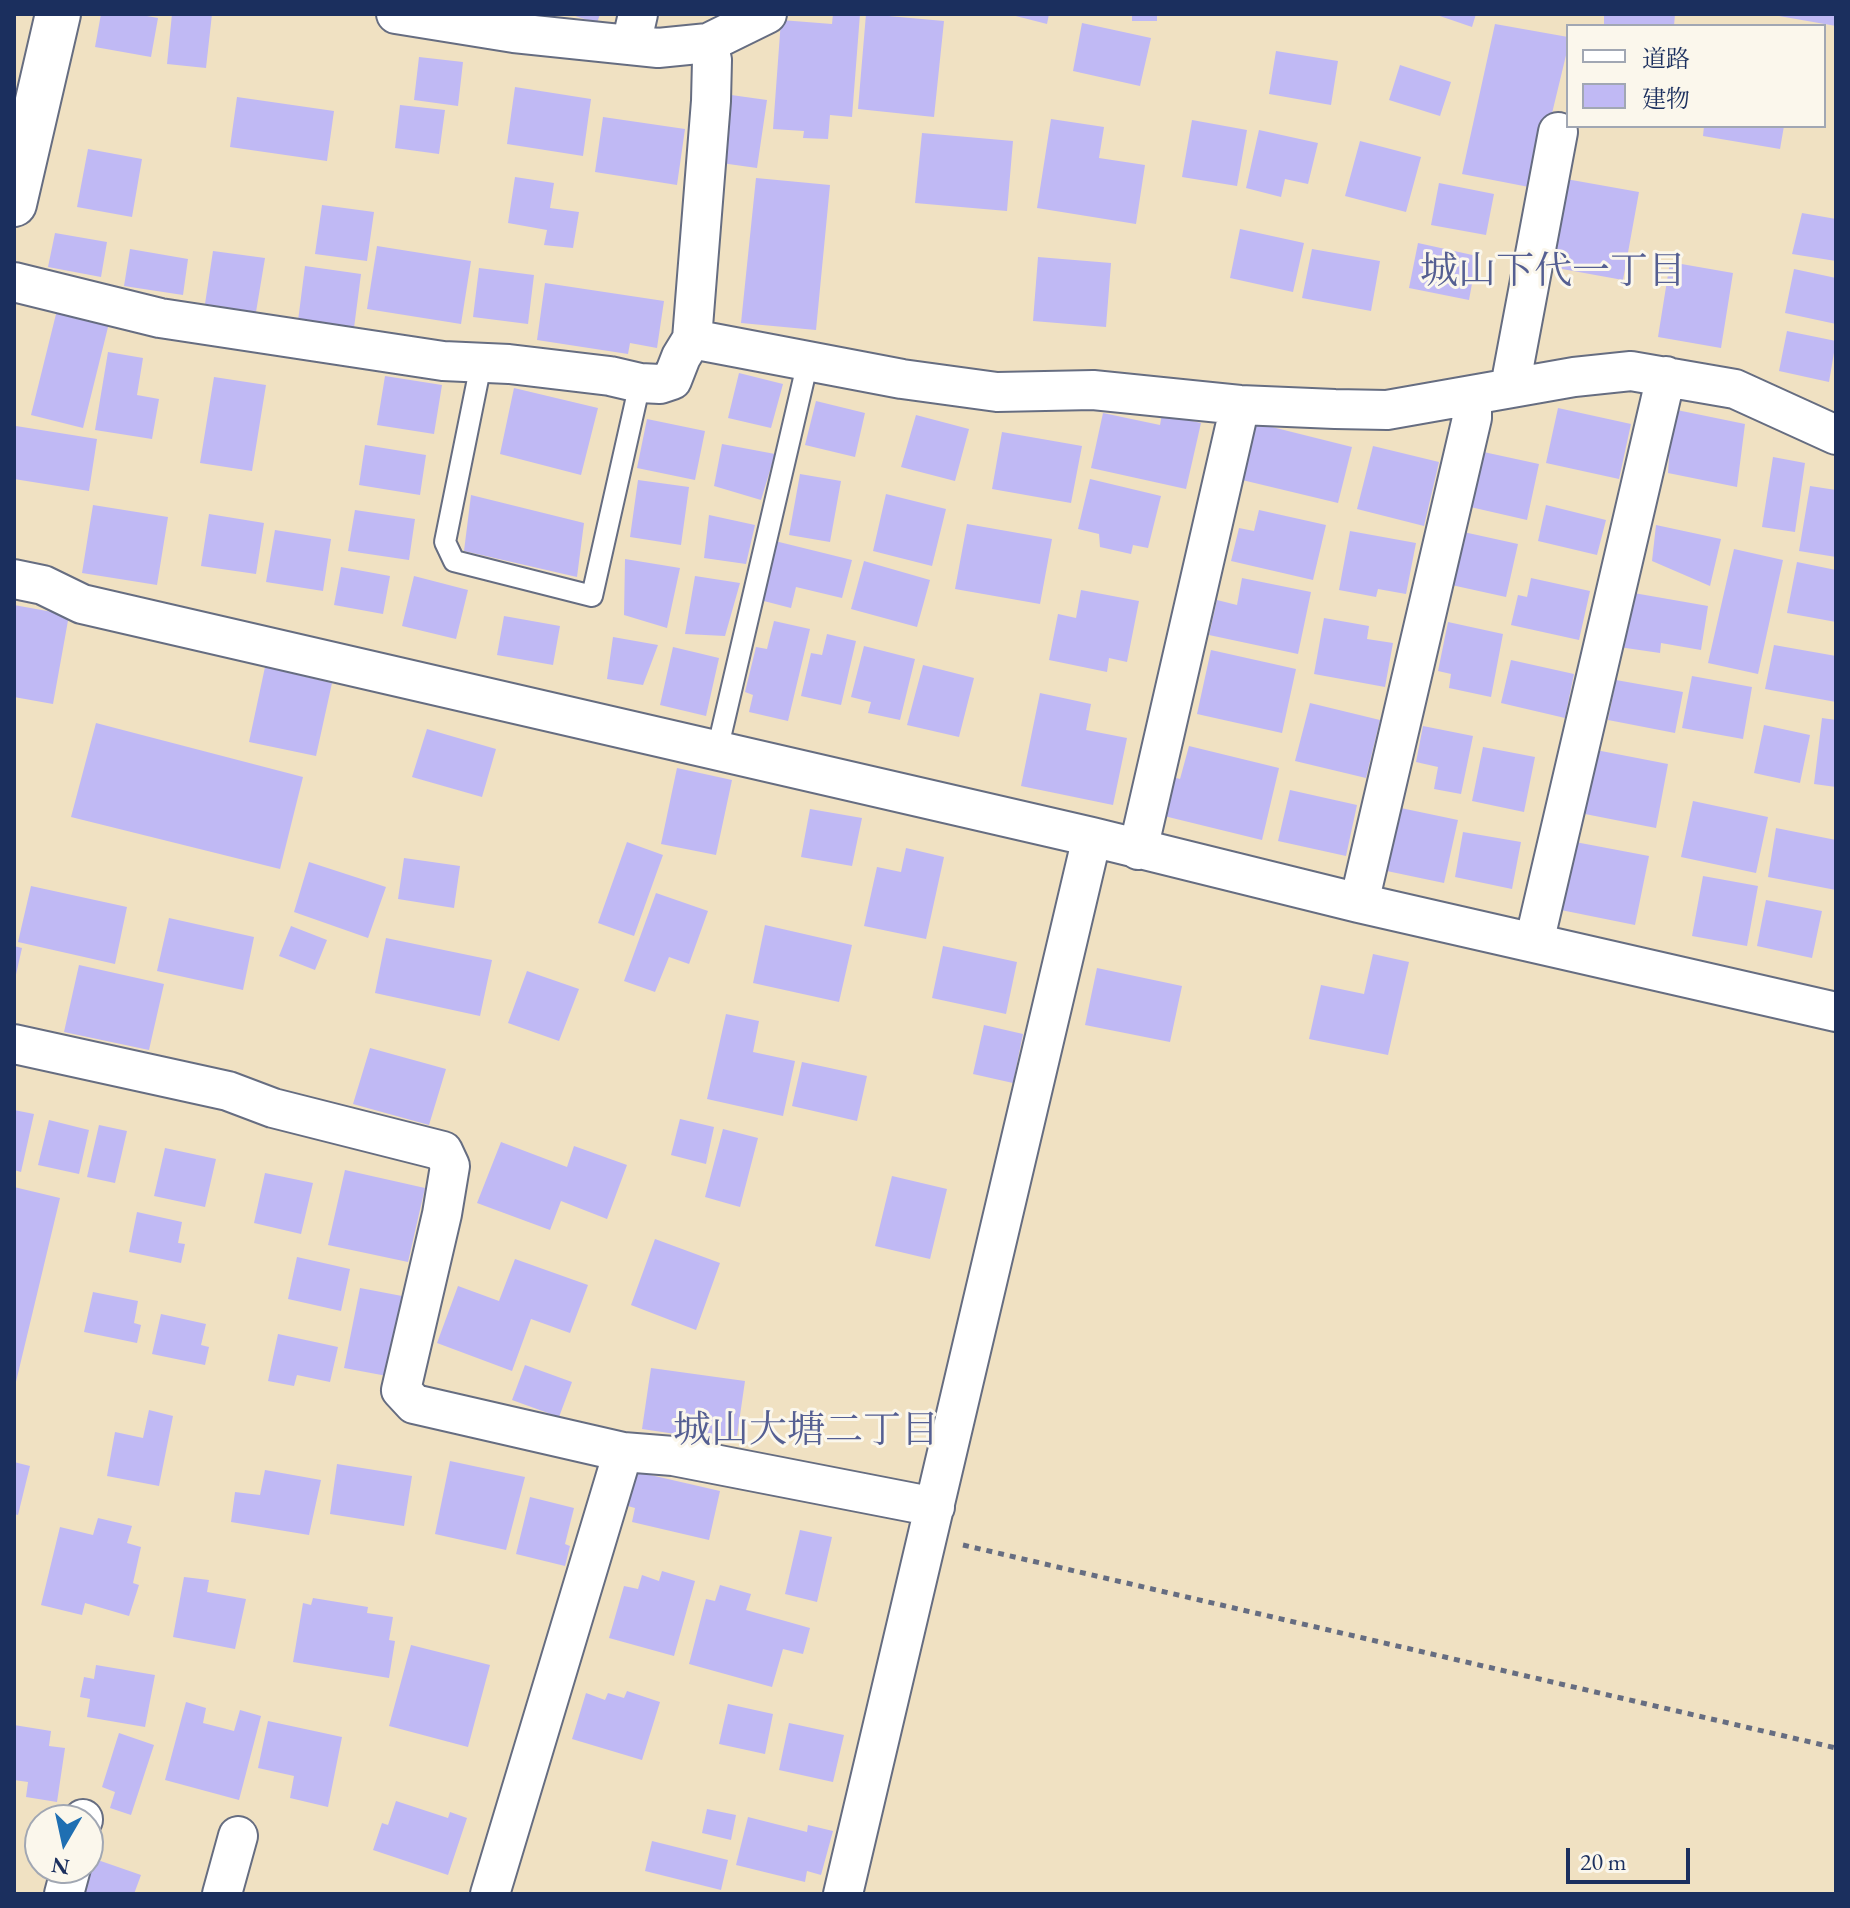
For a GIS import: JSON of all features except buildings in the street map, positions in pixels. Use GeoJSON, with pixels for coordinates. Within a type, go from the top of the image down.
{"type":"FeatureCollection","features":[{"type":"Feature","properties":{"kind":"street"},"geometry":{"type":"LineString","coordinates":[[14,204],[58,14]]}},
{"type":"Feature","properties":{"kind":"street"},"geometry":{"type":"LineString","coordinates":[[396,14],[514,33],[634,30],[658,48],[708,43],[767,14]]}},
{"type":"Feature","properties":{"kind":"street"},"geometry":{"type":"LineString","coordinates":[[14,282],[160,318],[443,361],[509,364],[610,376],[640,383],[660,384],[672,380],[692,339],[711,101],[712,60],[708,43]]}},
{"type":"Feature","properties":{"kind":"street"},"geometry":{"type":"LineString","coordinates":[[1510,387],[1558,132]]}},
{"type":"Feature","properties":{"kind":"street"},"geometry":{"type":"LineString","coordinates":[[692,339],[902,379],[997,392],[1093,390],[1240,405],[1387,410],[1510,387],[1631,371],[1735,389],[1836,435]]}},
{"type":"Feature","properties":{"kind":"street"},"geometry":{"type":"LineString","coordinates":[[1534,943],[1666,376]]}},
{"type":"Feature","properties":{"kind":"street"},"geometry":{"type":"LineString","coordinates":[[1359,903],[1472,418],[1472,396]]}},
{"type":"Feature","properties":{"kind":"street"},"geometry":{"type":"LineString","coordinates":[[1138,850],[1240,405]]}},
{"type":"Feature","properties":{"kind":"street"},"geometry":{"type":"LineString","coordinates":[[14,579],[43,585],[82,604],[1836,1012]]}},
{"type":"Feature","properties":{"kind":"street"},"geometry":{"type":"LineString","coordinates":[[843,1894],[1092,837]]}},
{"type":"Feature","properties":{"kind":"street"},"geometry":{"type":"LineString","coordinates":[[14,1044],[228,1091],[273,1108],[443,1151],[450,1166],[444,1202],[401,1390],[414,1404],[623,1452],[673,1456],[931,1522]]}},
{"type":"Feature","properties":{"kind":"street"},"geometry":{"type":"LineString","coordinates":[[490,1894],[623,1452]]}},
{"type":"Feature","properties":{"kind":"street"},"geometry":{"type":"LineString","coordinates":[[222,1894],[238,1836]]}},
{"type":"Feature","properties":{"kind":"lane"},"geometry":{"type":"LineString","coordinates":[[717,751],[808,361]]}},
{"type":"Feature","properties":{"kind":"lane"},"geometry":{"type":"LineString","coordinates":[[481,364],[445,542],[454,561],[592,596],[640,383]]}},
{"type":"Feature","properties":{"kind":"path"},"geometry":{"type":"LineString","coordinates":[[931,1522],[1836,1748]]}},
{"type":"Feature","properties":{"kind":"district","name":"城山下代一丁目"},"geometry":{"type":"Point","coordinates":[1553,273]}},
{"type":"Feature","properties":{"kind":"district","name":"城山大塘二丁目"},"geometry":{"type":"Point","coordinates":[806,1432]}}]}
